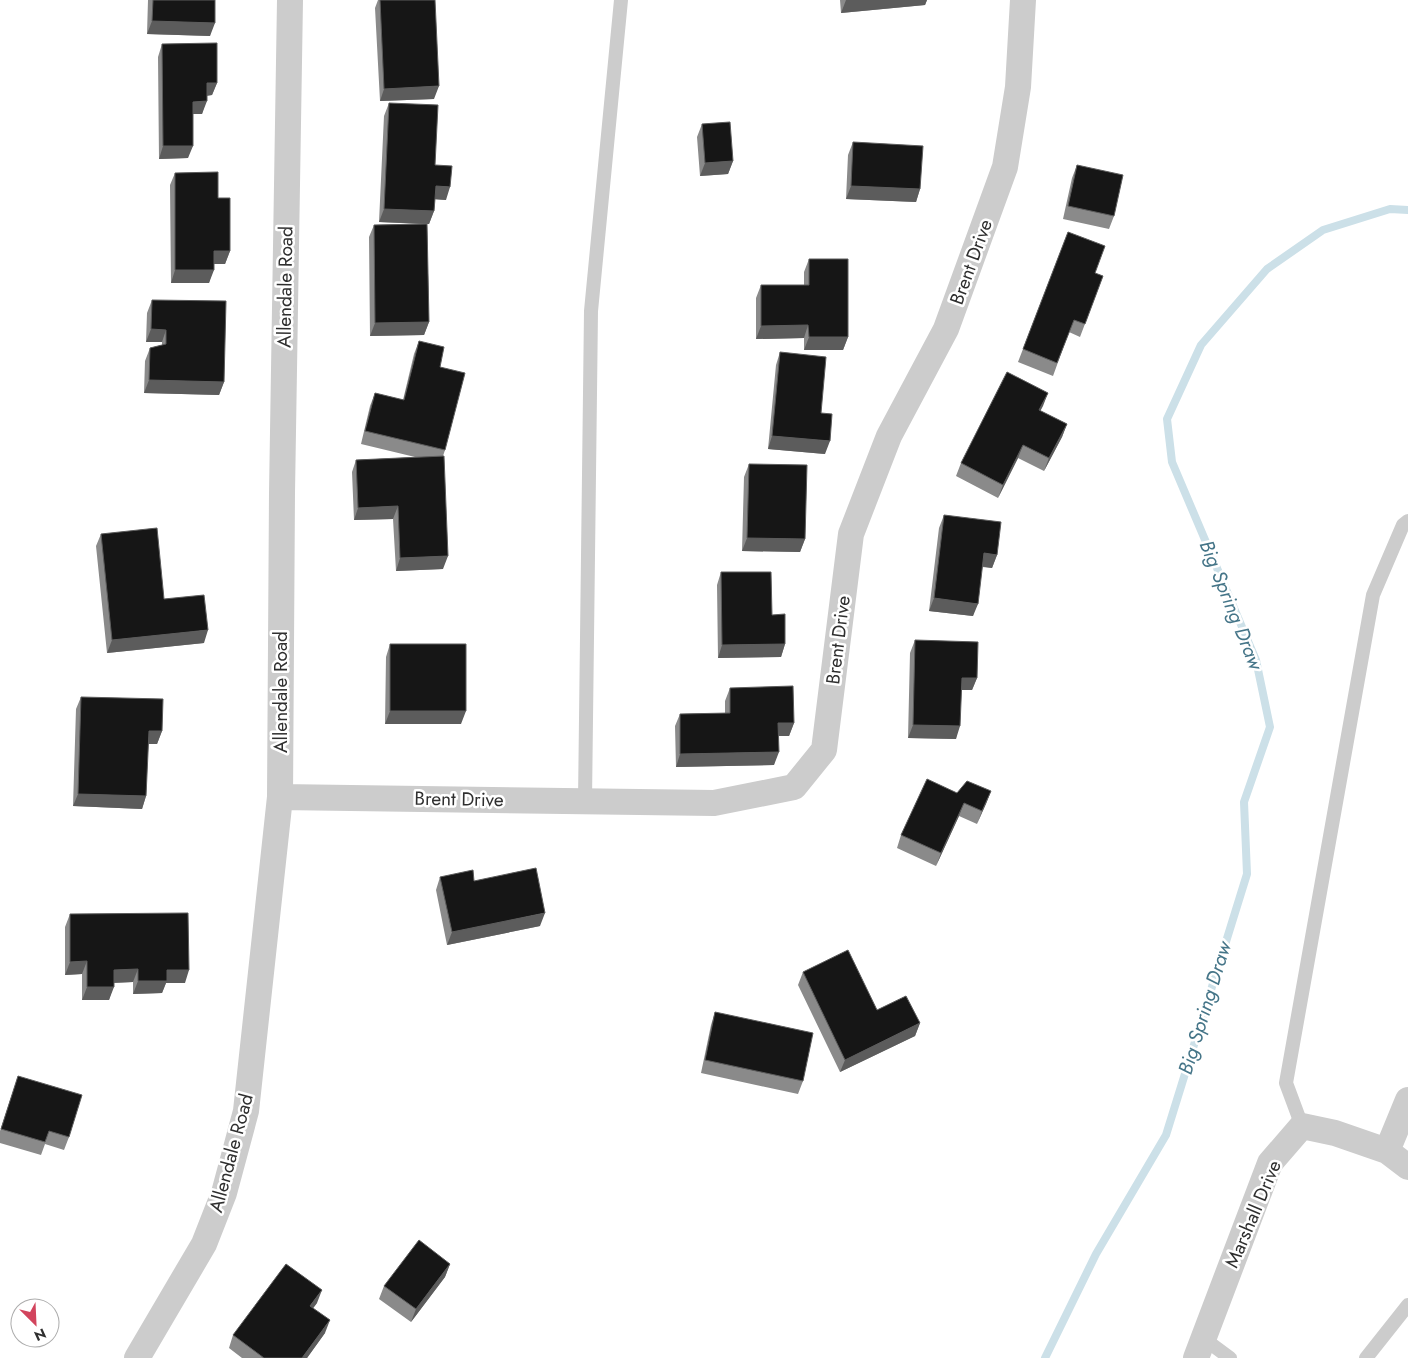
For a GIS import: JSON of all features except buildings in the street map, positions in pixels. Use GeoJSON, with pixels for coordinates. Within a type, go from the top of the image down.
{"type":"FeatureCollection","features":[{"type":"Feature","properties":{"kind":"street","name":"Allendale Road"},"geometry":{"type":"LineString","coordinates":[[137,1358],[204,1244],[224,1193],[246,1111],[280,797],[282,483],[290,0]]}},
{"type":"Feature","properties":{"kind":"street","name":"Brent Drive"},"geometry":{"type":"LineString","coordinates":[[280,797],[714,803],[794,787],[824,750],[851,534],[889,436],[946,329],[1005,167],[1018,87],[1023,0]]}},
{"type":"Feature","properties":{"kind":"street"},"geometry":{"type":"LineString","coordinates":[[1386,1151],[1408,1100]]}},
{"type":"Feature","properties":{"kind":"street"},"geometry":{"type":"LineString","coordinates":[[1302,1126],[1336,1132],[1386,1151],[1408,1166]]}},
{"type":"Feature","properties":{"kind":"street","name":"Marshall Drive"},"geometry":{"type":"LineString","coordinates":[[1199,1348],[1270,1163],[1302,1126]]}},
{"type":"Feature","properties":{"kind":"lane"},"geometry":{"type":"LineString","coordinates":[[585,801],[591,310],[621,0]]}},
{"type":"Feature","properties":{"kind":"lane"},"geometry":{"type":"LineString","coordinates":[[1302,1126],[1286,1082],[1373,595],[1403,525],[1408,521]]}},
{"type":"Feature","properties":{"kind":"lane"},"geometry":{"type":"LineString","coordinates":[[1366,1358],[1408,1305]]}},
{"type":"Feature","properties":{"kind":"lane"},"geometry":{"type":"LineString","coordinates":[[1199,1348],[1230,1358]]}},
{"type":"Feature","properties":{"kind":"waterway","name":"Big Spring Draw"},"geometry":{"type":"LineString","coordinates":[[1045,1358],[1096,1254],[1166,1135],[1247,874],[1244,802],[1270,727],[1256,660],[1172,462],[1167,419],[1201,345],[1267,269],[1323,230],[1390,209],[1408,210]]}}]}
